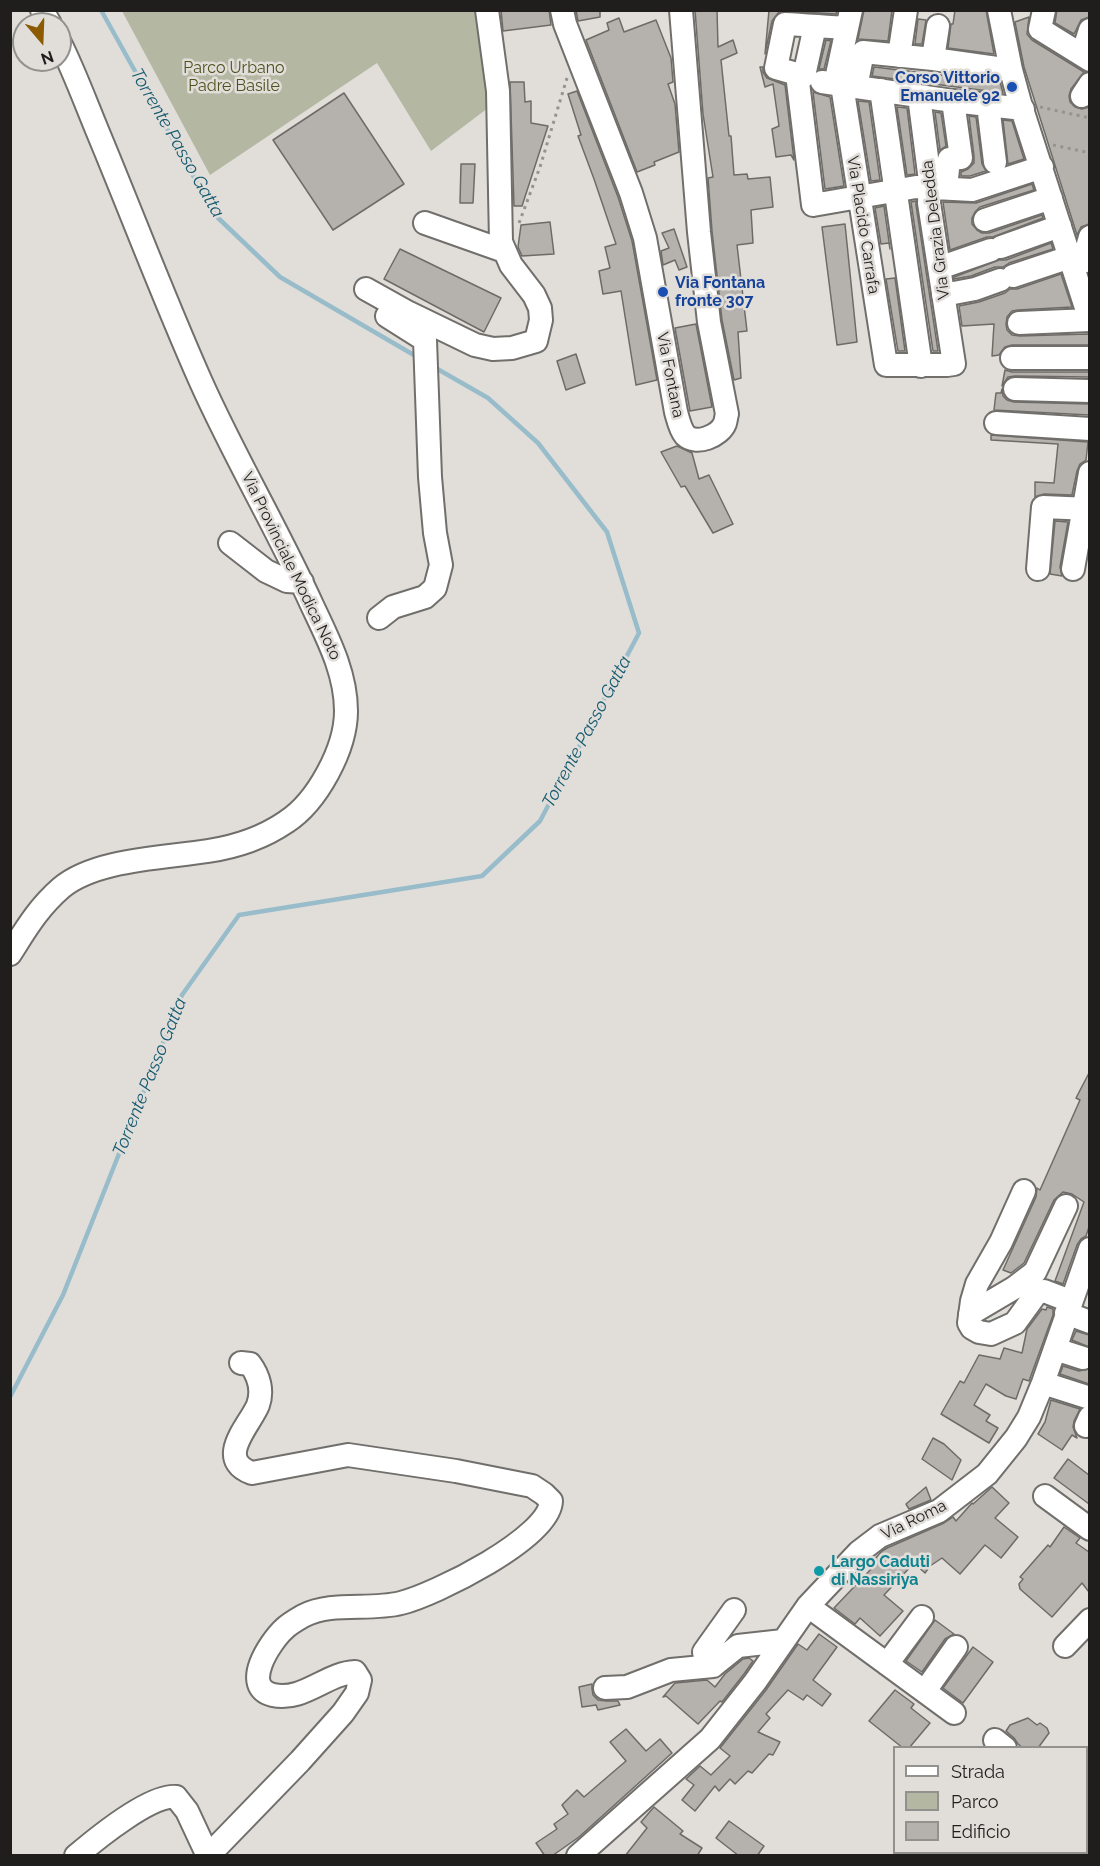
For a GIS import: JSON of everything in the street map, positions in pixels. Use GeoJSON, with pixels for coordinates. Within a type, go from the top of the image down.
{"type":"FeatureCollection","features":[{"type":"Feature","properties":{"kind":"street"},"geometry":{"type":"LineString","coordinates":[[379,618],[393,607],[425,597],[435,588],[441,566],[435,533],[430,477],[425,340],[379,311],[372,292],[475,345],[493,349],[512,348],[536,341],[540,332],[540,308],[534,295],[510,265],[502,246],[498,91],[487,10]]}},
{"type":"Feature","properties":{"kind":"street","name":"Via Fontana"},"geometry":{"type":"LineString","coordinates":[[562,10],[565,24],[631,193],[645,238],[680,425],[685,435],[694,440],[705,439],[715,434],[724,425],[727,414],[709,322],[699,232],[681,10]]}},
{"type":"Feature","properties":{"kind":"street"},"geometry":{"type":"LineString","coordinates":[[898,56],[906,10]]}},
{"type":"Feature","properties":{"kind":"street"},"geometry":{"type":"LineString","coordinates":[[1008,12],[1011,70],[1060,226],[1079,263],[1088,311],[1019,323]]}},
{"type":"Feature","properties":{"kind":"street"},"geometry":{"type":"LineString","coordinates":[[1022,106],[953,101],[819,79],[785,24],[802,20],[849,19],[819,79],[813,205],[916,187],[972,190],[1042,167]]}},
{"type":"Feature","properties":{"kind":"street"},"geometry":{"type":"LineString","coordinates":[[1042,20],[1086,57]]}},
{"type":"Feature","properties":{"kind":"street"},"geometry":{"type":"LineString","coordinates":[[933,59],[938,26]]}},
{"type":"Feature","properties":{"kind":"street"},"geometry":{"type":"LineString","coordinates":[[1086,57],[1089,30]]}},
{"type":"Feature","properties":{"kind":"street"},"geometry":{"type":"LineString","coordinates":[[819,79],[863,52],[1011,70]]}},
{"type":"Feature","properties":{"kind":"street","name":"Via Provinciale Modica Noto"},"geometry":{"type":"LineString","coordinates":[[10,954],[35,914],[63,886],[105,867],[212,851],[265,834],[287,822],[307,806],[331,765],[342,738],[346,714],[341,671],[331,645],[302,582],[203,388],[72,71]]}},
{"type":"Feature","properties":{"kind":"street","name":"Via Placido Carrafa"},"geometry":{"type":"LineString","coordinates":[[819,79],[859,196],[886,366],[921,366]]}},
{"type":"Feature","properties":{"kind":"street"},"geometry":{"type":"LineString","coordinates":[[881,90],[921,366]]}},
{"type":"Feature","properties":{"kind":"street","name":"Via Grazia Deledda"},"geometry":{"type":"LineString","coordinates":[[919,96],[938,187],[929,203],[954,364],[921,366]]}},
{"type":"Feature","properties":{"kind":"street"},"geometry":{"type":"LineString","coordinates":[[938,187],[949,159],[961,158],[953,101]]}},
{"type":"Feature","properties":{"kind":"street"},"geometry":{"type":"LineString","coordinates":[[988,105],[995,162]]}},
{"type":"Feature","properties":{"kind":"street"},"geometry":{"type":"LineString","coordinates":[[985,220],[1051,198]]}},
{"type":"Feature","properties":{"kind":"street"},"geometry":{"type":"LineString","coordinates":[[425,224],[502,246]]}},
{"type":"Feature","properties":{"kind":"street"},"geometry":{"type":"LineString","coordinates":[[908,278],[1060,226]]}},
{"type":"Feature","properties":{"kind":"street"},"geometry":{"type":"LineString","coordinates":[[943,295],[975,289],[1007,278],[1050,274],[1079,263],[1089,237]]}},
{"type":"Feature","properties":{"kind":"street"},"geometry":{"type":"LineString","coordinates":[[1012,358],[1089,358]]}},
{"type":"Feature","properties":{"kind":"street"},"geometry":{"type":"LineString","coordinates":[[1015,389],[1089,391]]}},
{"type":"Feature","properties":{"kind":"street"},"geometry":{"type":"LineString","coordinates":[[996,423],[1089,429]]}},
{"type":"Feature","properties":{"kind":"street"},"geometry":{"type":"LineString","coordinates":[[1073,569],[1087,509],[1089,473]]}},
{"type":"Feature","properties":{"kind":"street"},"geometry":{"type":"LineString","coordinates":[[1038,569],[1043,507],[1060,498],[1087,509]]}},
{"type":"Feature","properties":{"kind":"street"},"geometry":{"type":"LineString","coordinates":[[230,543],[266,571],[287,581],[302,582]]}},
{"type":"Feature","properties":{"kind":"street"},"geometry":{"type":"LineString","coordinates":[[1024,1191],[1001,1242],[977,1284],[969,1323],[979,1332],[991,1334],[1015,1323],[1036,1294],[1044,1292],[1089,1322]]}},
{"type":"Feature","properties":{"kind":"street"},"geometry":{"type":"LineString","coordinates":[[970,1314],[1014,1288],[1035,1272],[1066,1206]]}},
{"type":"Feature","properties":{"kind":"street","name":"Via Roma"},"geometry":{"type":"LineString","coordinates":[[578,1856],[710,1739],[755,1682],[808,1606],[860,1552],[880,1536],[939,1511],[987,1474],[1016,1438],[1029,1417],[1089,1249]]}},
{"type":"Feature","properties":{"kind":"street"},"geometry":{"type":"LineString","coordinates":[[1055,1349],[1083,1358]]}},
{"type":"Feature","properties":{"kind":"street"},"geometry":{"type":"LineString","coordinates":[[76,1856],[107,1830],[153,1803],[176,1797],[187,1811],[208,1856],[300,1761],[343,1713],[357,1693],[360,1680],[355,1672],[344,1672],[291,1696],[273,1695],[262,1689],[258,1682],[258,1670],[271,1644],[285,1627],[317,1610],[378,1607],[427,1595],[466,1576],[499,1556],[525,1537],[551,1508],[551,1502],[532,1486],[456,1471],[348,1455],[252,1473],[242,1470],[235,1449],[240,1434],[258,1406],[261,1395],[255,1370],[250,1364],[241,1363]]}},
{"type":"Feature","properties":{"kind":"street"},"geometry":{"type":"LineString","coordinates":[[1043,1383],[1089,1398]]}},
{"type":"Feature","properties":{"kind":"street"},"geometry":{"type":"LineString","coordinates":[[1045,1496],[1089,1529]]}},
{"type":"Feature","properties":{"kind":"street"},"geometry":{"type":"LineString","coordinates":[[808,1606],[954,1713]]}},
{"type":"Feature","properties":{"kind":"street"},"geometry":{"type":"LineString","coordinates":[[713,1666],[706,1661],[704,1652],[734,1610]]}},
{"type":"Feature","properties":{"kind":"street"},"geometry":{"type":"LineString","coordinates":[[887,1664],[922,1617]]}},
{"type":"Feature","properties":{"kind":"street"},"geometry":{"type":"LineString","coordinates":[[1065,1646],[1089,1620]]}},
{"type":"Feature","properties":{"kind":"street"},"geometry":{"type":"LineString","coordinates":[[605,1688],[627,1687],[671,1670],[713,1666],[738,1646],[783,1641]]}},
{"type":"Feature","properties":{"kind":"street"},"geometry":{"type":"LineString","coordinates":[[925,1691],[956,1647]]}},
{"type":"Feature","properties":{"kind":"path"},"geometry":{"type":"LineString","coordinates":[[502,246],[514,236],[540,167],[568,74],[578,58]]}},
{"type":"Feature","properties":{"kind":"path"},"geometry":{"type":"LineString","coordinates":[[1022,106],[1089,118]]}},
{"type":"Feature","properties":{"kind":"path"},"geometry":{"type":"LineString","coordinates":[[1033,140],[1086,152]]}},
{"type":"Feature","properties":{"kind":"green space","name":"Parco Urbano Padre Basile"},"geometry":{"type":"Polygon","coordinates":[[[122,11],[480,11],[492,105],[431,151],[377,63],[210,175],[122,11]]]}},
{"type":"Feature","properties":{"kind":"building"},"geometry":{"type":"Polygon","coordinates":[[[501,10],[549,10],[551,25],[503,31],[501,10]]]}},
{"type":"Feature","properties":{"kind":"building"},"geometry":{"type":"Polygon","coordinates":[[[576,10],[600,10],[600,17],[578,21],[576,10]]]}},
{"type":"Feature","properties":{"kind":"building"},"geometry":{"type":"Polygon","coordinates":[[[695,10],[717,10],[718,47],[733,40],[737,53],[721,60],[734,175],[747,174],[748,179],[770,177],[773,207],[751,210],[753,243],[737,245],[747,331],[738,332],[741,378],[734,380],[722,320],[712,231],[708,178],[713,177],[703,114],[695,10]]]}},
{"type":"Feature","properties":{"kind":"building"},"geometry":{"type":"Polygon","coordinates":[[[769,10],[837,10],[836,14],[779,12],[772,21],[765,54],[769,10]]]}},
{"type":"Feature","properties":{"kind":"building"},"geometry":{"type":"Polygon","coordinates":[[[864,10],[892,10],[888,41],[858,39],[864,10]]]}},
{"type":"Feature","properties":{"kind":"building"},"geometry":{"type":"Polygon","coordinates":[[[955,10],[986,10],[994,54],[948,48],[955,10]]]}},
{"type":"Feature","properties":{"kind":"building"},"geometry":{"type":"Polygon","coordinates":[[[1057,10],[1089,10],[1089,17],[1081,20],[1074,34],[1055,23],[1057,10]]]}},
{"type":"Feature","properties":{"kind":"building"},"geometry":{"type":"Polygon","coordinates":[[[1029,17],[1027,34],[1032,40],[1084,72],[1071,89],[1069,96],[1070,102],[1075,107],[1082,109],[1089,107],[1089,224],[1081,227],[1077,235],[1024,67],[1015,22],[1029,17]]]}},
{"type":"Feature","properties":{"kind":"building"},"geometry":{"type":"Polygon","coordinates":[[[619,18],[624,32],[656,20],[671,58],[673,82],[668,84],[675,104],[679,152],[637,172],[586,40],[609,30],[607,23],[619,18]]]}},
{"type":"Feature","properties":{"kind":"building"},"geometry":{"type":"Polygon","coordinates":[[[918,19],[926,20],[922,44],[915,44],[918,19]]]}},
{"type":"Feature","properties":{"kind":"building"},"geometry":{"type":"Polygon","coordinates":[[[826,40],[831,41],[824,69],[819,69],[826,40]]]}},
{"type":"Feature","properties":{"kind":"building"},"geometry":{"type":"Polygon","coordinates":[[[760,67],[763,67],[767,78],[785,85],[794,160],[791,155],[776,157],[772,129],[779,126],[773,84],[765,87],[760,67]]]}},
{"type":"Feature","properties":{"kind":"building"},"geometry":{"type":"Polygon","coordinates":[[[874,67],[1000,82],[1003,93],[872,76],[874,67]]]}},
{"type":"Feature","properties":{"kind":"building"},"geometry":{"type":"Polygon","coordinates":[[[510,82],[524,82],[525,102],[531,101],[531,123],[548,126],[522,206],[514,206],[510,82]]]}},
{"type":"Feature","properties":{"kind":"building"},"geometry":{"type":"Polygon","coordinates":[[[577,91],[618,197],[632,241],[657,380],[636,385],[621,291],[603,294],[599,271],[610,268],[605,247],[616,244],[578,136],[581,135],[568,94],[577,91]]]}},
{"type":"Feature","properties":{"kind":"building"},"geometry":{"type":"Polygon","coordinates":[[[813,92],[830,97],[844,186],[825,189],[813,92]]]}},
{"type":"Feature","properties":{"kind":"building"},"geometry":{"type":"Polygon","coordinates":[[[344,93],[404,184],[333,230],[273,140],[344,93]]]}},
{"type":"Feature","properties":{"kind":"building"},"geometry":{"type":"Polygon","coordinates":[[[858,101],[869,102],[880,180],[871,181],[858,101]]]}},
{"type":"Feature","properties":{"kind":"building"},"geometry":{"type":"Polygon","coordinates":[[[897,107],[907,108],[915,174],[907,175],[897,107]]]}},
{"type":"Feature","properties":{"kind":"building"},"geometry":{"type":"Polygon","coordinates":[[[935,112],[941,113],[946,146],[940,150],[935,112]]]}},
{"type":"Feature","properties":{"kind":"building"},"geometry":{"type":"Polygon","coordinates":[[[969,116],[976,117],[982,164],[986,171],[961,176],[961,172],[974,163],[969,116]]]}},
{"type":"Feature","properties":{"kind":"building"},"geometry":{"type":"Polygon","coordinates":[[[1003,120],[1012,121],[1024,159],[1008,164],[1003,120]]]}},
{"type":"Feature","properties":{"kind":"building"},"geometry":{"type":"Polygon","coordinates":[[[461,164],[475,164],[473,203],[460,203],[461,164]]]}},
{"type":"Feature","properties":{"kind":"building"},"geometry":{"type":"Polygon","coordinates":[[[1032,184],[1034,190],[980,207],[972,218],[972,224],[982,233],[989,233],[1042,215],[1043,218],[950,250],[943,202],[976,203],[1032,184]]]}},
{"type":"Feature","properties":{"kind":"building"},"geometry":{"type":"Polygon","coordinates":[[[916,201],[938,351],[933,351],[911,202],[916,201]]]}},
{"type":"Feature","properties":{"kind":"building"},"geometry":{"type":"Polygon","coordinates":[[[884,206],[890,249],[889,243],[881,244],[875,208],[884,206]]]}},
{"type":"Feature","properties":{"kind":"building"},"geometry":{"type":"Polygon","coordinates":[[[550,222],[554,254],[522,256],[518,247],[521,225],[550,222]]]}},
{"type":"Feature","properties":{"kind":"building"},"geometry":{"type":"Polygon","coordinates":[[[845,224],[857,342],[837,345],[822,227],[845,224]]]}},
{"type":"Feature","properties":{"kind":"building"},"geometry":{"type":"Polygon","coordinates":[[[674,229],[687,267],[679,270],[675,260],[663,265],[661,251],[669,248],[662,233],[674,229]]]}},
{"type":"Feature","properties":{"kind":"building"},"geometry":{"type":"Polygon","coordinates":[[[1051,243],[1053,249],[1003,267],[995,267],[971,276],[954,279],[954,277],[999,260],[1006,260],[1051,243]]]}},
{"type":"Feature","properties":{"kind":"building"},"geometry":{"type":"Polygon","coordinates":[[[400,249],[501,298],[484,332],[384,279],[400,249]]]}},
{"type":"Feature","properties":{"kind":"building"},"geometry":{"type":"Polygon","coordinates":[[[1061,274],[1072,307],[1012,311],[1007,317],[1007,330],[1012,335],[1020,336],[1089,334],[1089,345],[1012,345],[1005,347],[999,355],[992,356],[994,324],[962,326],[959,306],[979,302],[1010,289],[1017,289],[1061,274]]]}},
{"type":"Feature","properties":{"kind":"building"},"geometry":{"type":"Polygon","coordinates":[[[895,278],[905,351],[898,351],[886,279],[895,278]]]}},
{"type":"Feature","properties":{"kind":"building"},"geometry":{"type":"Polygon","coordinates":[[[696,324],[712,407],[690,411],[675,328],[696,324]]]}},
{"type":"Feature","properties":{"kind":"building"},"geometry":{"type":"Polygon","coordinates":[[[576,354],[585,383],[566,390],[557,361],[576,354]]]}},
{"type":"Feature","properties":{"kind":"building"},"geometry":{"type":"Polygon","coordinates":[[[1005,370],[1012,372],[1089,372],[1089,377],[1015,376],[1008,377],[1002,386],[1005,370]]]}},
{"type":"Feature","properties":{"kind":"building"},"geometry":{"type":"Polygon","coordinates":[[[1002,389],[1003,396],[1014,402],[1089,404],[1089,415],[994,410],[996,393],[1001,393],[1002,389]]]}},
{"type":"Feature","properties":{"kind":"building"},"geometry":{"type":"Polygon","coordinates":[[[991,435],[1088,442],[1086,460],[1080,464],[1077,471],[1072,495],[1044,494],[1035,497],[1035,482],[1054,483],[1058,444],[991,440],[991,435]]]}},
{"type":"Feature","properties":{"kind":"building"},"geometry":{"type":"Polygon","coordinates":[[[677,446],[692,453],[699,479],[709,475],[733,524],[713,533],[685,486],[681,487],[661,452],[677,446]]]}},
{"type":"Feature","properties":{"kind":"building"},"geometry":{"type":"Polygon","coordinates":[[[1055,521],[1068,522],[1060,567],[1062,576],[1050,574],[1055,521]]]}},
{"type":"Feature","properties":{"kind":"building"},"geometry":{"type":"Polygon","coordinates":[[[1089,1073],[1089,1227],[1086,1236],[1077,1245],[1063,1284],[1055,1281],[1084,1202],[1072,1194],[1063,1192],[1054,1200],[1024,1263],[1011,1273],[1003,1270],[1036,1197],[1037,1188],[1040,1190],[1080,1100],[1076,1098],[1089,1073]]]}},
{"type":"Feature","properties":{"kind":"building"},"geometry":{"type":"Polygon","coordinates":[[[1047,1307],[1053,1309],[1053,1315],[1029,1381],[1023,1379],[1016,1399],[986,1384],[974,1405],[990,1415],[986,1421],[998,1428],[989,1443],[941,1414],[960,1381],[964,1383],[979,1355],[1000,1359],[1004,1348],[1022,1353],[1027,1329],[1042,1309],[1046,1310],[1047,1307]]]}},
{"type":"Feature","properties":{"kind":"building"},"geometry":{"type":"Polygon","coordinates":[[[1076,1331],[1089,1335],[1089,1347],[1072,1340],[1076,1331]]]}},
{"type":"Feature","properties":{"kind":"building"},"geometry":{"type":"Polygon","coordinates":[[[1063,1366],[1079,1371],[1089,1369],[1089,1384],[1060,1374],[1063,1366]]]}},
{"type":"Feature","properties":{"kind":"building"},"geometry":{"type":"Polygon","coordinates":[[[1051,1400],[1080,1409],[1073,1427],[1077,1438],[1072,1435],[1062,1450],[1038,1434],[1045,1422],[1051,1400]]]}},
{"type":"Feature","properties":{"kind":"building"},"geometry":{"type":"Polygon","coordinates":[[[933,1438],[944,1444],[961,1460],[952,1480],[922,1459],[933,1438]]]}},
{"type":"Feature","properties":{"kind":"building"},"geometry":{"type":"Polygon","coordinates":[[[1068,1459],[1089,1475],[1089,1504],[1054,1478],[1068,1459]]]}},
{"type":"Feature","properties":{"kind":"building"},"geometry":{"type":"Polygon","coordinates":[[[926,1487],[931,1500],[909,1509],[906,1504],[926,1487]]]}},
{"type":"Feature","properties":{"kind":"building"},"geometry":{"type":"Polygon","coordinates":[[[992,1487],[1009,1503],[995,1518],[1018,1537],[1001,1558],[985,1545],[960,1574],[942,1558],[930,1566],[925,1573],[914,1563],[884,1595],[903,1611],[880,1636],[860,1618],[855,1624],[834,1608],[872,1568],[869,1565],[882,1551],[953,1517],[956,1521],[972,1503],[992,1487]]]}},
{"type":"Feature","properties":{"kind":"building"},"geometry":{"type":"Polygon","coordinates":[[[1064,1527],[1080,1538],[1076,1543],[1089,1552],[1089,1592],[1082,1583],[1052,1617],[1020,1589],[1019,1584],[1023,1579],[1020,1577],[1048,1545],[1050,1547],[1064,1527]]]}},
{"type":"Feature","properties":{"kind":"building"},"geometry":{"type":"Polygon","coordinates":[[[935,1620],[954,1634],[945,1639],[922,1672],[906,1661],[935,1620]]]}},
{"type":"Feature","properties":{"kind":"building"},"geometry":{"type":"Polygon","coordinates":[[[819,1634],[837,1647],[813,1680],[831,1694],[822,1706],[807,1695],[803,1700],[788,1690],[766,1714],[770,1718],[758,1732],[780,1742],[773,1755],[769,1754],[752,1773],[748,1771],[735,1784],[730,1779],[719,1791],[715,1786],[695,1811],[682,1800],[694,1785],[686,1779],[700,1766],[711,1775],[730,1756],[720,1748],[766,1690],[798,1644],[807,1650],[819,1634]]]}},
{"type":"Feature","properties":{"kind":"building"},"geometry":{"type":"Polygon","coordinates":[[[973,1647],[993,1662],[963,1703],[943,1688],[973,1647]]]}},
{"type":"Feature","properties":{"kind":"building"},"geometry":{"type":"Polygon","coordinates":[[[749,1658],[753,1661],[744,1674],[722,1702],[720,1701],[698,1724],[666,1696],[663,1697],[675,1683],[707,1680],[715,1687],[725,1674],[743,1659],[749,1658]]]}},
{"type":"Feature","properties":{"kind":"building"},"geometry":{"type":"Polygon","coordinates":[[[592,1684],[593,1695],[598,1700],[618,1701],[620,1705],[598,1710],[596,1705],[582,1707],[579,1687],[592,1684]]]}},
{"type":"Feature","properties":{"kind":"building"},"geometry":{"type":"Polygon","coordinates":[[[895,1690],[914,1704],[911,1708],[930,1723],[911,1746],[900,1746],[869,1721],[895,1690]]]}},
{"type":"Feature","properties":{"kind":"building"},"geometry":{"type":"Polygon","coordinates":[[[1028,1718],[1037,1725],[1040,1723],[1047,1728],[1049,1733],[1039,1746],[1020,1746],[1006,1731],[1010,1725],[1028,1718]]]}},
{"type":"Feature","properties":{"kind":"building"},"geometry":{"type":"Polygon","coordinates":[[[626,1729],[646,1751],[660,1739],[672,1753],[579,1837],[552,1856],[545,1856],[536,1843],[557,1829],[554,1824],[568,1814],[562,1805],[577,1790],[584,1797],[626,1761],[610,1742],[626,1729]]]}},
{"type":"Feature","properties":{"kind":"building"},"geometry":{"type":"Polygon","coordinates":[[[654,1807],[683,1831],[680,1834],[702,1848],[697,1856],[625,1856],[647,1828],[641,1822],[654,1807]]]}},
{"type":"Feature","properties":{"kind":"building"},"geometry":{"type":"Polygon","coordinates":[[[729,1821],[764,1846],[757,1856],[739,1856],[716,1838],[729,1821]]]}},
{"type":"Feature","properties":{"kind":"waterway","name":"Torrente Passo Gatta"},"geometry":{"type":"LineString","coordinates":[[101,10],[215,215],[280,277],[419,358]]}},
{"type":"Feature","properties":{"kind":"waterway","name":"Torrente Passo Gatta"},"geometry":{"type":"LineString","coordinates":[[10,1397],[63,1295],[182,995],[239,915],[482,876],[540,821],[639,633],[607,532],[538,443],[488,398],[434,367]]}},
{"type":"Feature","properties":{"kind":"place","name":"Corso Vittorio Emanuele 92"},"geometry":{"type":"Point","coordinates":[1012,87]}},
{"type":"Feature","properties":{"kind":"place","name":"Via Fontana fronte 307"},"geometry":{"type":"Point","coordinates":[663,292]}},
{"type":"Feature","properties":{"kind":"place","name":"Largo Caduti di Nassiriya"},"geometry":{"type":"Point","coordinates":[819,1571]}}]}
